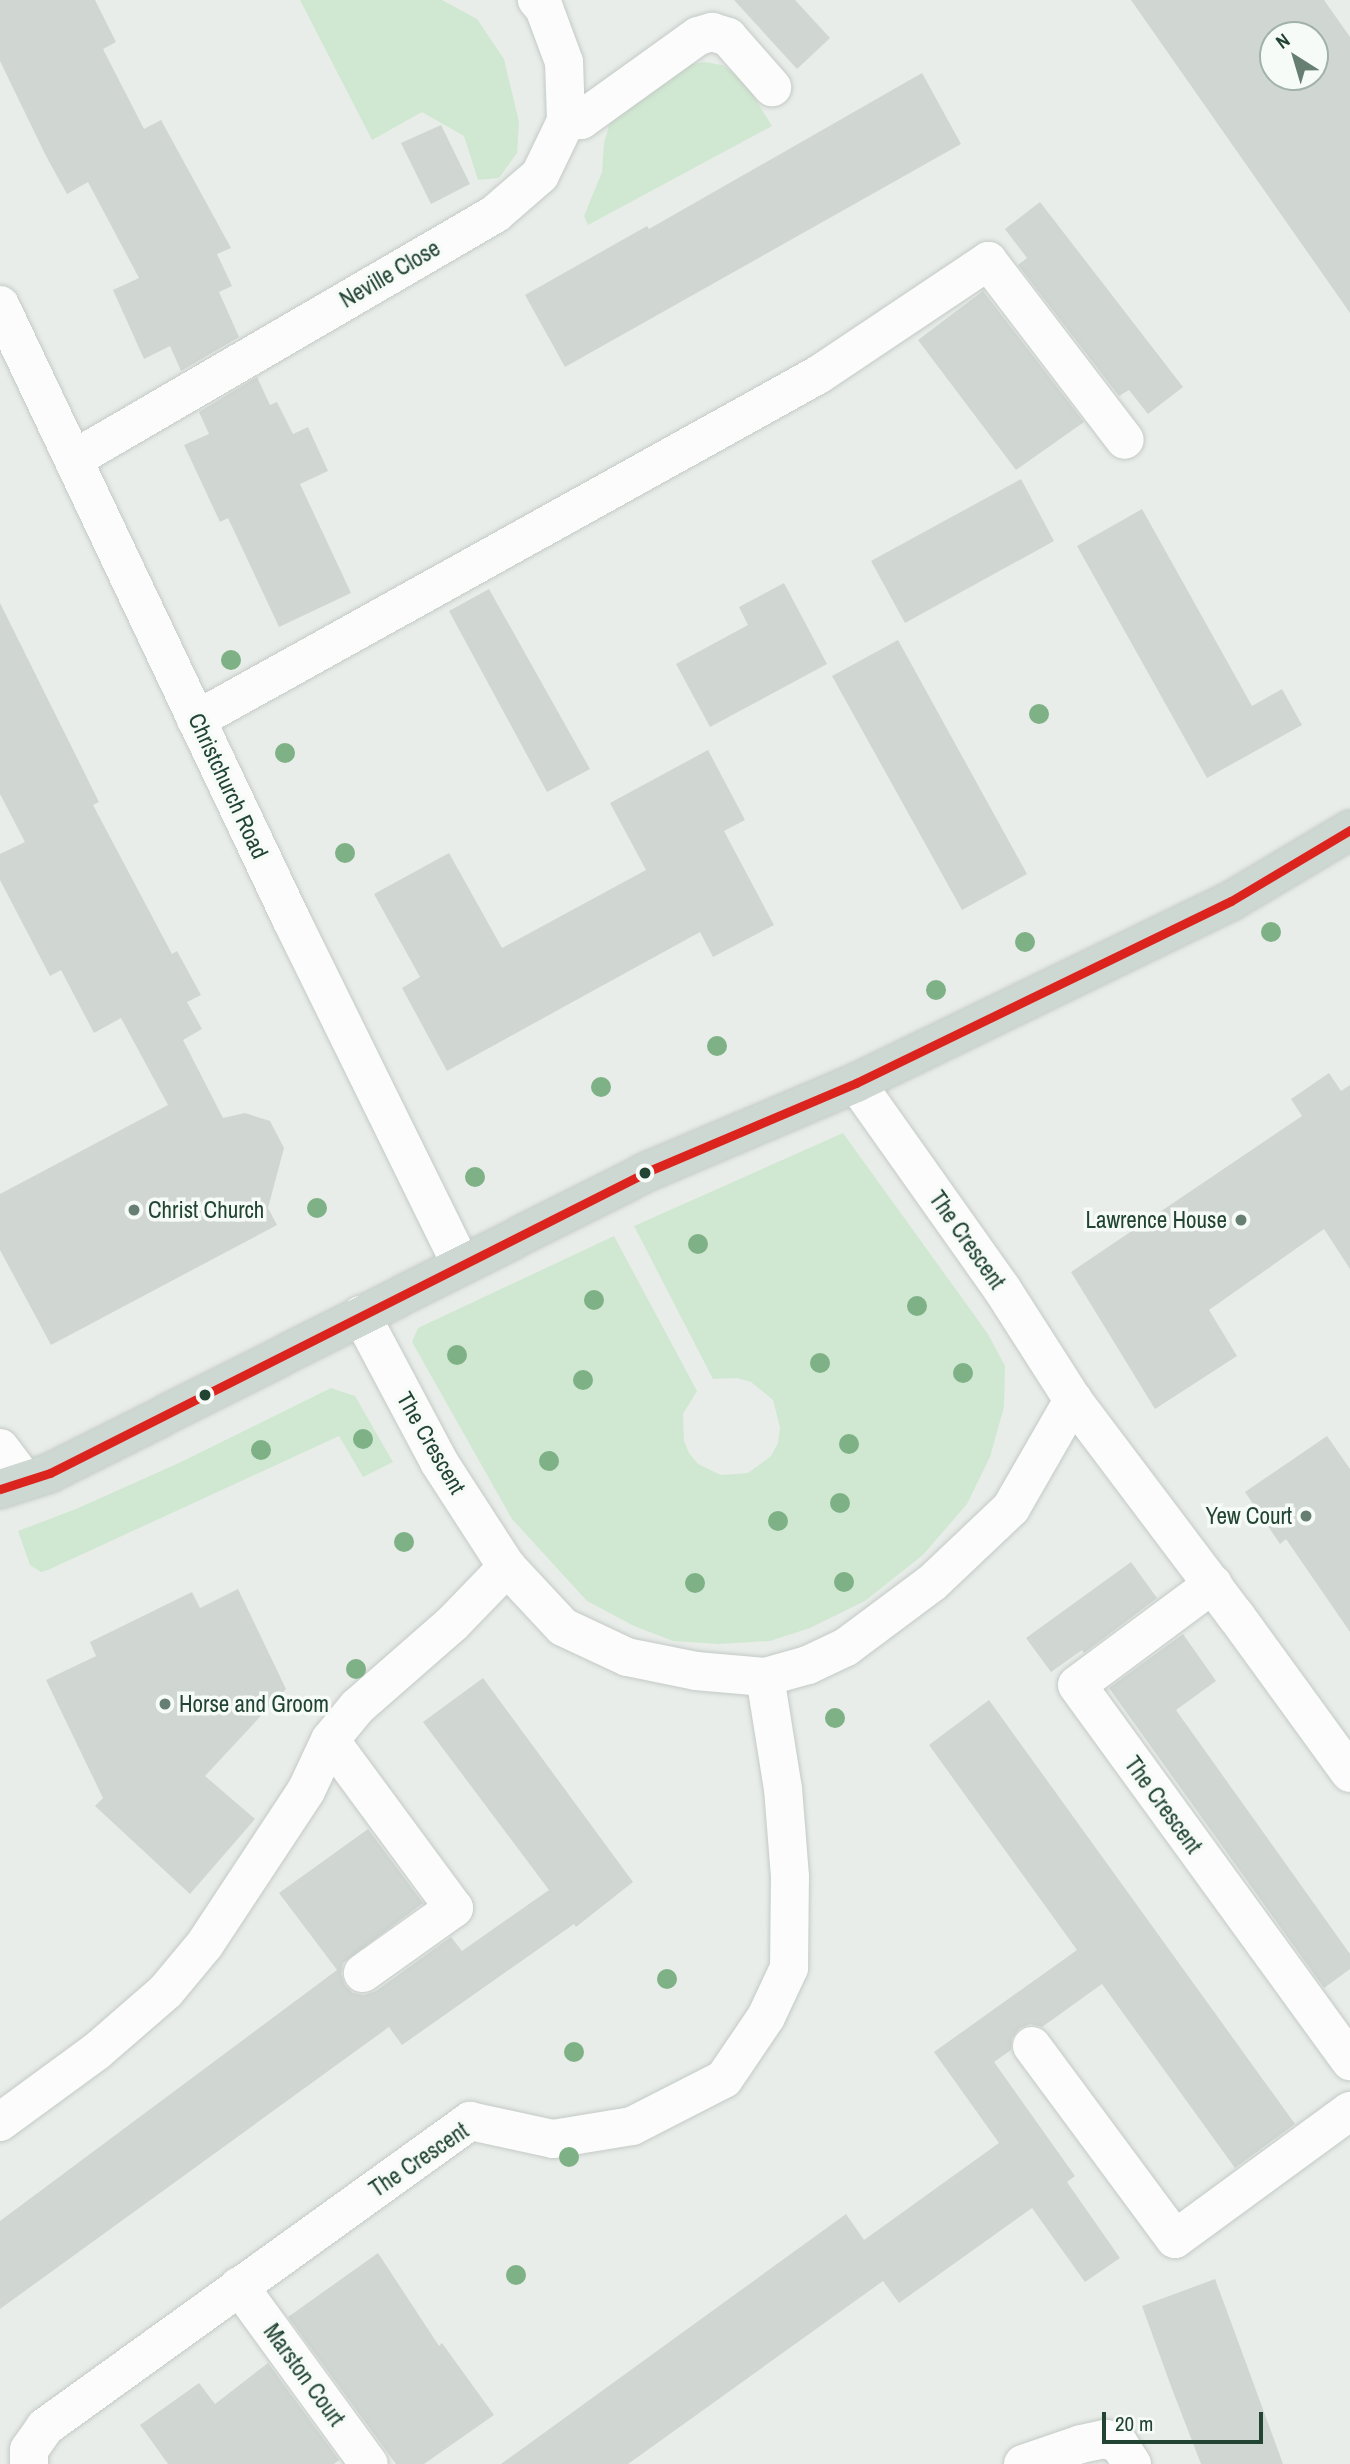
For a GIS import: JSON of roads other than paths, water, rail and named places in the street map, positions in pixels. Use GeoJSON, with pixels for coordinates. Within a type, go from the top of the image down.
{"type":"FeatureCollection","features":[{"type":"Feature","properties":{"kind":"main road"},"geometry":{"type":"LineString","coordinates":[[12,1485],[50,1473],[651,1170],[856,1083],[1231,901],[1350,830]]}},
{"type":"Feature","properties":{"kind":"street","name":"Neville Close"},"geometry":{"type":"LineString","coordinates":[[74,459],[496,213],[540,175],[566,121],[564,62],[544,8],[537,0]]}},
{"type":"Feature","properties":{"kind":"street"},"geometry":{"type":"LineString","coordinates":[[566,121],[581,120],[698,36],[712,32],[728,37],[772,87]]}},
{"type":"Feature","properties":{"kind":"street"},"geometry":{"type":"LineString","coordinates":[[197,720],[818,375],[988,261],[1125,440]]}},
{"type":"Feature","properties":{"kind":"street","name":"Christchurch Road"},"geometry":{"type":"LineString","coordinates":[[0,305],[197,720],[461,1264]]}},
{"type":"Feature","properties":{"kind":"street","name":"The Crescent"},"geometry":{"type":"LineString","coordinates":[[856,1083],[1002,1289],[1073,1400],[1213,1584],[1350,1773]]}},
{"type":"Feature","properties":{"kind":"street","name":"The Crescent"},"geometry":{"type":"LineString","coordinates":[[361,1315],[439,1462],[507,1567],[563,1627],[628,1657],[696,1671],[765,1677],[808,1665],[846,1647],[932,1583],[1012,1508],[1073,1400]]}},
{"type":"Feature","properties":{"kind":"street"},"geometry":{"type":"LineString","coordinates":[[0,1448],[12,1485]]}},
{"type":"Feature","properties":{"kind":"street"},"geometry":{"type":"LineString","coordinates":[[0,2122],[97,2051],[166,1991],[205,1944],[306,1791],[330,1740],[357,1707],[453,1623],[507,1567]]}},
{"type":"Feature","properties":{"kind":"street","name":"The Crescent"},"geometry":{"type":"LineString","coordinates":[[1213,1584],[1077,1685],[1350,2061]]}},
{"type":"Feature","properties":{"kind":"street","name":"The Crescent"},"geometry":{"type":"LineString","coordinates":[[29,2464],[29,2449],[45,2427],[471,2121],[553,2139],[632,2126],[724,2079],[766,2017],[789,1968],[790,1877],[783,1789],[765,1677]]}},
{"type":"Feature","properties":{"kind":"street"},"geometry":{"type":"LineString","coordinates":[[330,1740],[454,1908],[363,1973]]}},
{"type":"Feature","properties":{"kind":"street"},"geometry":{"type":"LineString","coordinates":[[1032,2046],[1175,2239],[1350,2111]]}},
{"type":"Feature","properties":{"kind":"street","name":"Marston Court"},"geometry":{"type":"LineString","coordinates":[[239,2286],[369,2464]]}},
{"type":"Feature","properties":{"kind":"street"},"geometry":{"type":"LineString","coordinates":[[1023,2464],[1081,2444],[1105,2439],[1119,2444],[1132,2464]]}},
{"type":"Feature","properties":{"kind":"place","name":"Christ Church"},"geometry":{"type":"Point","coordinates":[134,1210]}},
{"type":"Feature","properties":{"kind":"place","name":"Lawrence House"},"geometry":{"type":"Point","coordinates":[1241,1220]}},
{"type":"Feature","properties":{"kind":"place","name":"Yew Court"},"geometry":{"type":"Point","coordinates":[1306,1516]}},
{"type":"Feature","properties":{"kind":"place","name":"Horse and Groom"},"geometry":{"type":"Point","coordinates":[165,1704]}}]}
